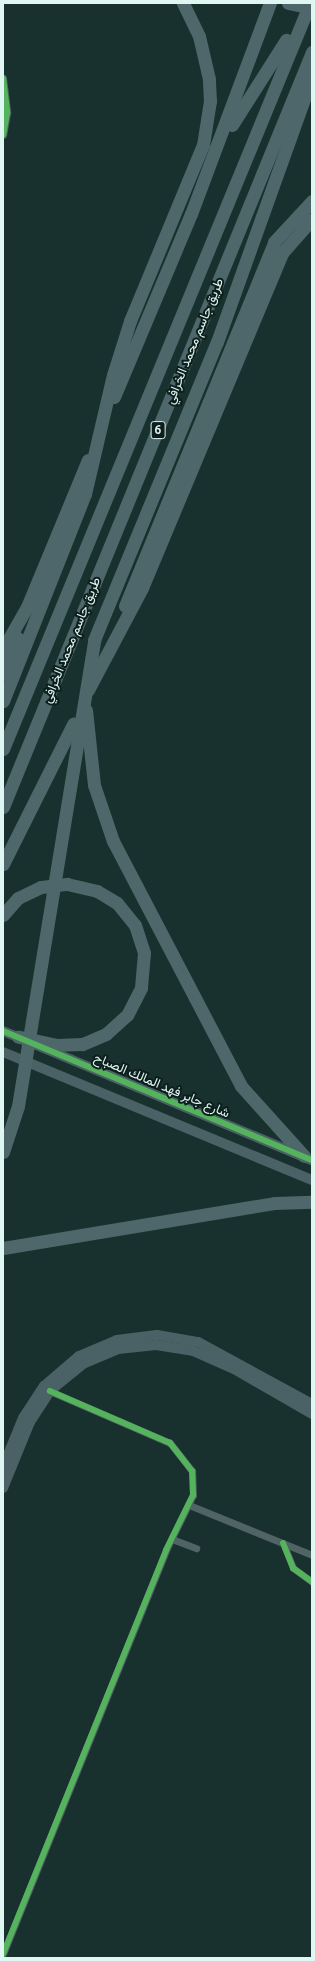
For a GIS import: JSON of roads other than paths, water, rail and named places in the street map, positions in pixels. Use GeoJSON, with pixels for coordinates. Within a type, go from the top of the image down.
{"type":"FeatureCollection","features":[{"type":"Feature","properties":{"kind":"highway"},"geometry":{"type":"LineString","coordinates":[[3,700],[85,494],[113,375],[130,321],[196,166],[207,124],[209,79],[199,36],[183,3]]}},
{"type":"Feature","properties":{"kind":"highway"},"geometry":{"type":"LineString","coordinates":[[3,674],[27,607],[212,161],[270,3]]}},
{"type":"Feature","properties":{"kind":"highway"},"geometry":{"type":"LineString","coordinates":[[288,3],[312,8]]}},
{"type":"Feature","properties":{"kind":"highway"},"geometry":{"type":"LineString","coordinates":[[212,161],[279,55],[300,3]]}},
{"type":"Feature","properties":{"kind":"highway","name":"طريق جاسم محمد الخرافي"},"geometry":{"type":"LineString","coordinates":[[3,749],[310,3]]}},
{"type":"Feature","properties":{"kind":"highway","name":"طريق جاسم محمد الخرافي"},"geometry":{"type":"LineString","coordinates":[[3,807],[312,52]]}},
{"type":"Feature","properties":{"kind":"highway"},"geometry":{"type":"LineString","coordinates":[[3,1152],[18,1106],[87,671],[106,604],[216,342],[312,76]]}},
{"type":"Feature","properties":{"kind":"highway"},"geometry":{"type":"LineString","coordinates":[[107,652],[274,242],[312,201]]}},
{"type":"Feature","properties":{"kind":"highway"},"geometry":{"type":"LineString","coordinates":[[3,864],[107,652],[142,588],[282,253],[312,219]]}},
{"type":"Feature","properties":{"kind":"highway"},"geometry":{"type":"LineString","coordinates":[[3,650],[27,607]]}},
{"type":"Feature","properties":{"kind":"highway"},"geometry":{"type":"LineString","coordinates":[[87,671],[87,742],[102,814],[210,1031],[254,1103],[308,1158]]}},
{"type":"Feature","properties":{"kind":"highway"},"geometry":{"type":"LineString","coordinates":[[3,915],[18,898],[40,888],[67,884],[97,891],[117,903],[135,925],[144,953],[142,988],[127,1015],[106,1034],[82,1044],[57,1045],[18,1038]]}},
{"type":"Feature","properties":{"kind":"highway"},"geometry":{"type":"LineString","coordinates":[[3,1248],[274,1203],[312,1202]]}},
{"type":"Feature","properties":{"kind":"street"},"geometry":{"type":"LineString","coordinates":[[3,78],[7,113],[3,135]]}},
{"type":"Feature","properties":{"kind":"street","name":"شارع جابر فهد المالك الصباح"},"geometry":{"type":"LineString","coordinates":[[3,1031],[308,1158]]}},
{"type":"Feature","properties":{"kind":"street"},"geometry":{"type":"LineString","coordinates":[[3,1052],[312,1180]]}},
{"type":"Feature","properties":{"kind":"street"},"geometry":{"type":"LineString","coordinates":[[3,1466],[23,1418],[44,1386],[79,1356],[133,1337],[164,1336],[198,1342],[312,1404]]}},
{"type":"Feature","properties":{"kind":"street"},"geometry":{"type":"LineString","coordinates":[[3,1488],[30,1422],[50,1391],[67,1375],[100,1355],[156,1345],[211,1358],[312,1414]]}},
{"type":"Feature","properties":{"kind":"street"},"geometry":{"type":"LineString","coordinates":[[3,1954],[172,1538],[189,1505],[194,1483],[189,1466],[180,1450],[159,1438],[50,1391]]}},
{"type":"Feature","properties":{"kind":"street"},"geometry":{"type":"LineString","coordinates":[[189,1505],[312,1555]]}},
{"type":"Feature","properties":{"kind":"street"},"geometry":{"type":"LineString","coordinates":[[172,1538],[196,1548]]}},
{"type":"Feature","properties":{"kind":"street"},"geometry":{"type":"LineString","coordinates":[[283,1543],[293,1568],[312,1582]]}}]}
